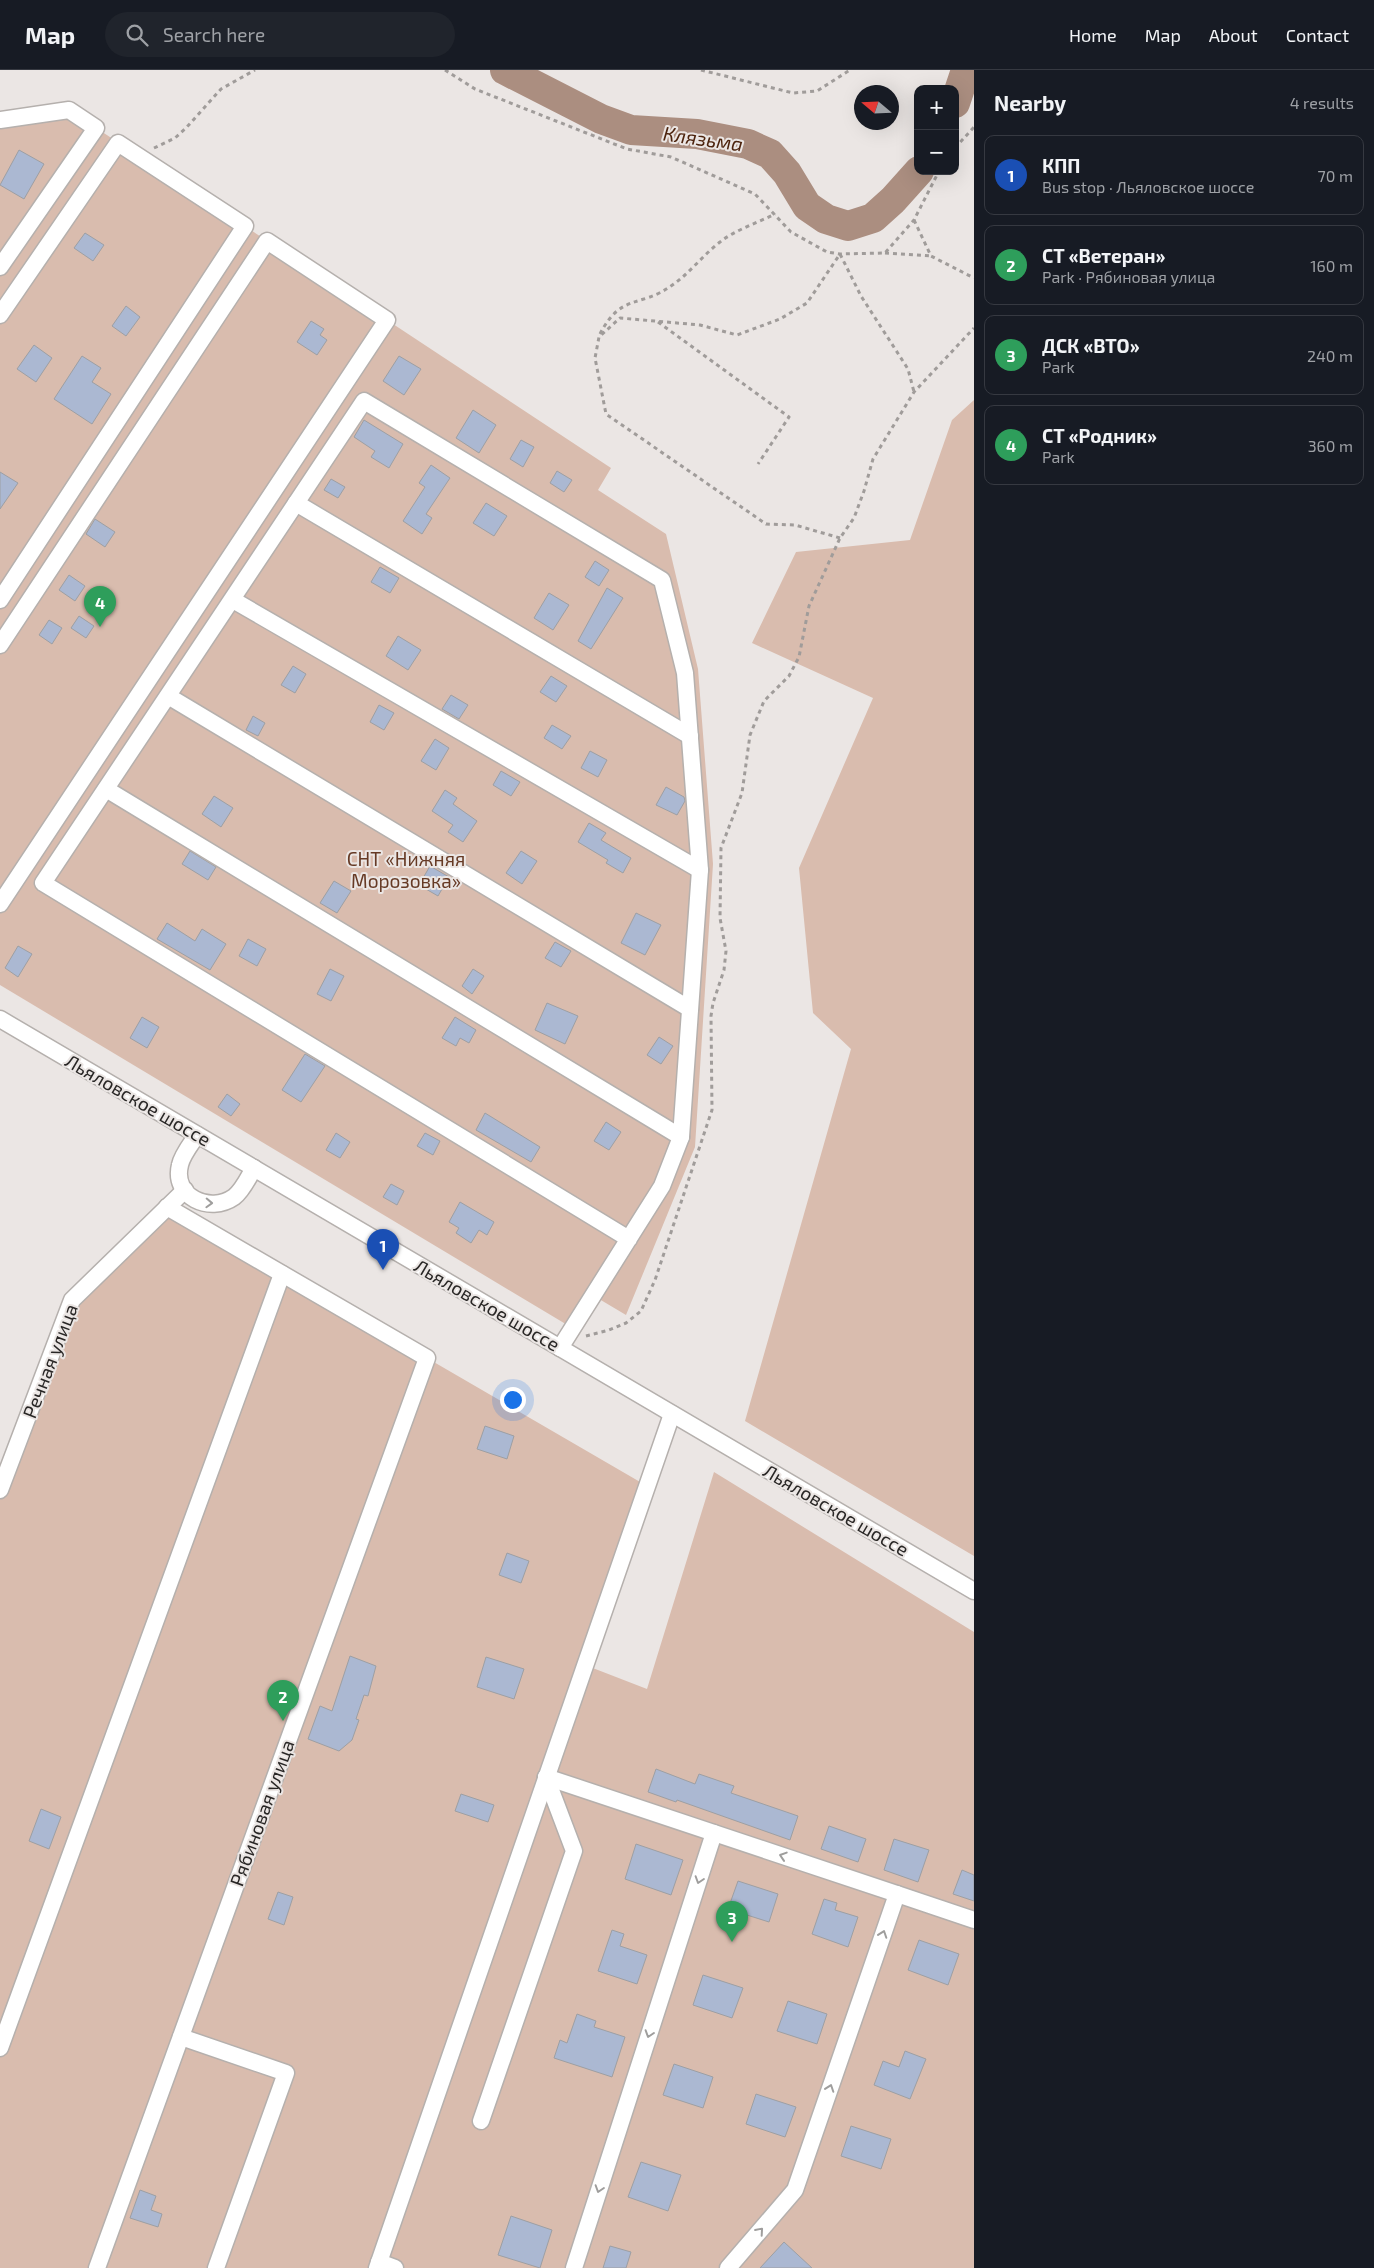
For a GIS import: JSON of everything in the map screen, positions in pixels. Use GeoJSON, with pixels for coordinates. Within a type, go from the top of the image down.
{"type":"FeatureCollection","features":[{"type":"Feature","properties":{"kind":"street"},"geometry":{"type":"LineString","coordinates":[[0,120],[69,110],[387,320],[0,904]]}},
{"type":"Feature","properties":{"kind":"street"},"geometry":{"type":"LineString","coordinates":[[0,267],[96,128]]}},
{"type":"Feature","properties":{"kind":"street"},"geometry":{"type":"LineString","coordinates":[[0,315],[118,143]]}},
{"type":"Feature","properties":{"kind":"street"},"geometry":{"type":"LineString","coordinates":[[0,600],[245,226]]}},
{"type":"Feature","properties":{"kind":"street"},"geometry":{"type":"LineString","coordinates":[[0,646],[267,241]]}},
{"type":"Feature","properties":{"kind":"street"},"geometry":{"type":"LineString","coordinates":[[560,1348],[662,1186],[681,1137],[700,870],[685,672],[662,580],[364,401],[43,883],[629,1238]]}},
{"type":"Feature","properties":{"kind":"street"},"geometry":{"type":"LineString","coordinates":[[296,503],[690,736]]}},
{"type":"Feature","properties":{"kind":"street"},"geometry":{"type":"LineString","coordinates":[[233,600],[700,870]]}},
{"type":"Feature","properties":{"kind":"street"},"geometry":{"type":"LineString","coordinates":[[168,696],[690,1009]]}},
{"type":"Feature","properties":{"kind":"street"},"geometry":{"type":"LineString","coordinates":[[106,789],[681,1137]]}},
{"type":"Feature","properties":{"kind":"street","name":"Льяловское шоссе"},"geometry":{"type":"LineString","coordinates":[[0,1019],[974,1591]]}},
{"type":"Feature","properties":{"kind":"street"},"geometry":{"type":"LineString","coordinates":[[197,1135],[180,1166],[179,1177],[185,1190],[195,1201],[205,1204],[225,1202],[241,1190],[254,1168]]}},
{"type":"Feature","properties":{"kind":"street","name":"Речная улица"},"geometry":{"type":"LineString","coordinates":[[0,1490],[72,1300],[185,1190]]}},
{"type":"Feature","properties":{"kind":"street"},"geometry":{"type":"LineString","coordinates":[[0,2048],[282,1274],[167,1207]]}},
{"type":"Feature","properties":{"kind":"street","name":"Рябиновая улица"},"geometry":{"type":"LineString","coordinates":[[97,2268],[428,1358],[282,1274]]}},
{"type":"Feature","properties":{"kind":"street"},"geometry":{"type":"LineString","coordinates":[[395,2268],[378,2265],[672,1414]]}},
{"type":"Feature","properties":{"kind":"street"},"geometry":{"type":"LineString","coordinates":[[546,1777],[974,1920]]}},
{"type":"Feature","properties":{"kind":"street"},"geometry":{"type":"LineString","coordinates":[[481,2121],[574,1851],[546,1777]]}},
{"type":"Feature","properties":{"kind":"street"},"geometry":{"type":"LineString","coordinates":[[574,2268],[714,1833]]}},
{"type":"Feature","properties":{"kind":"street"},"geometry":{"type":"LineString","coordinates":[[728,2268],[795,2190],[897,1894]]}},
{"type":"Feature","properties":{"kind":"street"},"geometry":{"type":"LineString","coordinates":[[181,2036],[286,2073],[216,2268]]}},
{"type":"Feature","properties":{"kind":"path"},"geometry":{"type":"LineString","coordinates":[[146,160],[157,145],[175,138],[186,128],[209,100],[221,89],[254,70]]}},
{"type":"Feature","properties":{"kind":"path"},"geometry":{"type":"LineString","coordinates":[[445,70],[475,89],[627,148],[671,157],[755,194],[792,232],[828,252],[840,254],[885,253],[931,256],[974,278]]}},
{"type":"Feature","properties":{"kind":"path"},"geometry":{"type":"LineString","coordinates":[[700,70],[793,93],[817,92],[850,70]]}},
{"type":"Feature","properties":{"kind":"path"},"geometry":{"type":"LineString","coordinates":[[959,144],[974,127]]}},
{"type":"Feature","properties":{"kind":"path"},"geometry":{"type":"LineString","coordinates":[[885,253],[914,220],[937,175]]}},
{"type":"Feature","properties":{"kind":"path"},"geometry":{"type":"LineString","coordinates":[[775,214],[720,242],[666,290],[630,302],[618,308],[609,318],[599,337],[595,358],[606,414],[766,524],[795,525],[840,538]]}},
{"type":"Feature","properties":{"kind":"path"},"geometry":{"type":"LineString","coordinates":[[914,220],[931,256]]}},
{"type":"Feature","properties":{"kind":"path"},"geometry":{"type":"LineString","coordinates":[[599,337],[620,318],[700,325],[737,334],[780,319],[807,303],[840,254]]}},
{"type":"Feature","properties":{"kind":"path"},"geometry":{"type":"LineString","coordinates":[[840,254],[861,296],[908,369],[914,392]]}},
{"type":"Feature","properties":{"kind":"path"},"geometry":{"type":"LineString","coordinates":[[657,322],[789,416],[758,464]]}},
{"type":"Feature","properties":{"kind":"path"},"geometry":{"type":"LineString","coordinates":[[560,1348],[585,1336],[609,1330],[626,1323],[641,1311],[655,1280],[712,1110],[711,1016],[713,1002],[724,970],[726,951],[720,918],[721,848],[742,793],[750,735],[764,700],[789,676],[799,657],[810,606],[840,538],[854,518],[873,459],[914,392],[974,328]]}},
{"type":"Feature","properties":{"kind":"green space","name":"СНТ «Нижняя Морозовка»"},"geometry":{"type":"Polygon","coordinates":[[[69,110],[611,468],[598,490],[666,534],[698,669],[713,864],[695,1147],[626,1315],[589,1293],[569,1326],[0,985],[0,120],[69,110]]]}},
{"type":"Feature","properties":{"kind":"green space"},"geometry":{"type":"Polygon","coordinates":[[[974,400],[974,1556],[745,1421],[851,1049],[813,1013],[799,868],[873,698],[752,643],[796,552],[910,540],[952,420],[974,400]]]}},
{"type":"Feature","properties":{"kind":"green space"},"geometry":{"type":"Polygon","coordinates":[[[167,1207],[647,1486],[585,1665],[647,1689],[714,1472],[974,1632],[974,2268],[0,2268],[0,1466],[8,1468],[72,1300],[167,1207]]]}},
{"type":"Feature","properties":{"kind":"building"},"geometry":{"type":"Polygon","coordinates":[[[19,150],[44,164],[24,199],[0,185],[19,150]]]}},
{"type":"Feature","properties":{"kind":"building"},"geometry":{"type":"Polygon","coordinates":[[[85,233],[104,245],[93,261],[74,248],[85,233]]]}},
{"type":"Feature","properties":{"kind":"building"},"geometry":{"type":"Polygon","coordinates":[[[126,306],[140,317],[126,336],[112,326],[126,306]]]}},
{"type":"Feature","properties":{"kind":"building"},"geometry":{"type":"Polygon","coordinates":[[[311,321],[324,329],[320,335],[327,340],[317,355],[297,342],[311,321]]]}},
{"type":"Feature","properties":{"kind":"building"},"geometry":{"type":"Polygon","coordinates":[[[34,345],[52,358],[36,382],[17,369],[34,345]]]}},
{"type":"Feature","properties":{"kind":"building"},"geometry":{"type":"Polygon","coordinates":[[[82,356],[101,368],[92,382],[111,394],[92,424],[54,399],[82,356]]]}},
{"type":"Feature","properties":{"kind":"building"},"geometry":{"type":"Polygon","coordinates":[[[399,356],[421,369],[404,395],[383,381],[399,356]]]}},
{"type":"Feature","properties":{"kind":"building"},"geometry":{"type":"Polygon","coordinates":[[[473,410],[496,425],[479,453],[456,438],[473,410]]]}},
{"type":"Feature","properties":{"kind":"building"},"geometry":{"type":"Polygon","coordinates":[[[364,420],[403,444],[389,468],[371,457],[375,451],[354,437],[364,420]]]}},
{"type":"Feature","properties":{"kind":"building"},"geometry":{"type":"Polygon","coordinates":[[[521,440],[534,447],[523,467],[510,459],[521,440]]]}},
{"type":"Feature","properties":{"kind":"building"},"geometry":{"type":"Polygon","coordinates":[[[431,465],[450,478],[426,514],[432,518],[422,534],[403,521],[425,487],[419,483],[431,465]]]}},
{"type":"Feature","properties":{"kind":"building"},"geometry":{"type":"Polygon","coordinates":[[[557,471],[572,480],[564,492],[550,483],[557,471]]]}},
{"type":"Feature","properties":{"kind":"building"},"geometry":{"type":"Polygon","coordinates":[[[0,472],[18,483],[0,509],[0,472]]]}},
{"type":"Feature","properties":{"kind":"building"},"geometry":{"type":"Polygon","coordinates":[[[331,479],[345,487],[338,498],[324,490],[331,479]]]}},
{"type":"Feature","properties":{"kind":"building"},"geometry":{"type":"Polygon","coordinates":[[[486,503],[507,516],[494,536],[473,523],[486,503]]]}},
{"type":"Feature","properties":{"kind":"building"},"geometry":{"type":"Polygon","coordinates":[[[95,519],[115,532],[105,547],[86,534],[95,519]]]}},
{"type":"Feature","properties":{"kind":"building"},"geometry":{"type":"Polygon","coordinates":[[[595,561],[609,570],[599,586],[585,577],[595,561]]]}},
{"type":"Feature","properties":{"kind":"building"},"geometry":{"type":"Polygon","coordinates":[[[380,567],[399,578],[390,593],[371,582],[380,567]]]}},
{"type":"Feature","properties":{"kind":"building"},"geometry":{"type":"Polygon","coordinates":[[[69,575],[85,586],[75,601],[59,590],[69,575]]]}},
{"type":"Feature","properties":{"kind":"building"},"geometry":{"type":"Polygon","coordinates":[[[607,588],[623,598],[591,649],[578,641],[607,588]]]}},
{"type":"Feature","properties":{"kind":"building"},"geometry":{"type":"Polygon","coordinates":[[[549,593],[569,605],[553,630],[534,618],[549,593]]]}},
{"type":"Feature","properties":{"kind":"building"},"geometry":{"type":"Polygon","coordinates":[[[79,616],[94,626],[86,638],[71,628],[79,616]]]}},
{"type":"Feature","properties":{"kind":"building"},"geometry":{"type":"Polygon","coordinates":[[[49,620],[62,628],[52,644],[39,635],[49,620]]]}},
{"type":"Feature","properties":{"kind":"building"},"geometry":{"type":"Polygon","coordinates":[[[398,636],[421,650],[408,670],[386,656],[398,636]]]}},
{"type":"Feature","properties":{"kind":"building"},"geometry":{"type":"Polygon","coordinates":[[[293,666],[306,674],[295,693],[281,685],[293,666]]]}},
{"type":"Feature","properties":{"kind":"building"},"geometry":{"type":"Polygon","coordinates":[[[551,676],[567,686],[556,702],[540,692],[551,676]]]}},
{"type":"Feature","properties":{"kind":"building"},"geometry":{"type":"Polygon","coordinates":[[[451,695],[468,705],[459,719],[442,709],[451,695]]]}},
{"type":"Feature","properties":{"kind":"building"},"geometry":{"type":"Polygon","coordinates":[[[379,705],[394,713],[384,730],[370,722],[379,705]]]}},
{"type":"Feature","properties":{"kind":"building"},"geometry":{"type":"Polygon","coordinates":[[[253,716],[265,723],[258,736],[246,730],[253,716]]]}},
{"type":"Feature","properties":{"kind":"building"},"geometry":{"type":"Polygon","coordinates":[[[552,725],[571,736],[562,749],[544,738],[552,725]]]}},
{"type":"Feature","properties":{"kind":"building"},"geometry":{"type":"Polygon","coordinates":[[[435,739],[449,748],[436,770],[421,761],[435,739]]]}},
{"type":"Feature","properties":{"kind":"building"},"geometry":{"type":"Polygon","coordinates":[[[590,751],[607,760],[598,777],[581,768],[590,751]]]}},
{"type":"Feature","properties":{"kind":"building"},"geometry":{"type":"Polygon","coordinates":[[[501,771],[520,782],[511,796],[493,785],[501,771]]]}},
{"type":"Feature","properties":{"kind":"building"},"geometry":{"type":"Polygon","coordinates":[[[666,787],[684,797],[685,801],[677,815],[656,805],[666,787]]]}},
{"type":"Feature","properties":{"kind":"building"},"geometry":{"type":"Polygon","coordinates":[[[445,790],[457,798],[453,804],[477,821],[463,842],[448,832],[453,825],[432,811],[445,790]]]}},
{"type":"Feature","properties":{"kind":"building"},"geometry":{"type":"Polygon","coordinates":[[[214,796],[233,808],[221,827],[202,814],[214,796]]]}},
{"type":"Feature","properties":{"kind":"building"},"geometry":{"type":"Polygon","coordinates":[[[589,823],[606,833],[601,840],[631,858],[623,873],[606,863],[608,860],[578,842],[589,823]]]}},
{"type":"Feature","properties":{"kind":"building"},"geometry":{"type":"Polygon","coordinates":[[[190,851],[216,867],[208,880],[182,864],[190,851]]]}},
{"type":"Feature","properties":{"kind":"building"},"geometry":{"type":"Polygon","coordinates":[[[521,851],[537,861],[522,884],[506,873],[521,851]]]}},
{"type":"Feature","properties":{"kind":"building"},"geometry":{"type":"Polygon","coordinates":[[[430,866],[449,877],[438,896],[419,885],[430,866]]]}},
{"type":"Feature","properties":{"kind":"building"},"geometry":{"type":"Polygon","coordinates":[[[334,881],[351,891],[337,913],[320,903],[334,881]]]}},
{"type":"Feature","properties":{"kind":"building"},"geometry":{"type":"Polygon","coordinates":[[[636,913],[661,925],[645,955],[621,943],[636,913]]]}},
{"type":"Feature","properties":{"kind":"building"},"geometry":{"type":"Polygon","coordinates":[[[167,923],[195,941],[202,929],[226,944],[210,970],[157,939],[167,923]]]}},
{"type":"Feature","properties":{"kind":"building"},"geometry":{"type":"Polygon","coordinates":[[[248,939],[266,949],[257,966],[239,956],[248,939]]]}},
{"type":"Feature","properties":{"kind":"building"},"geometry":{"type":"Polygon","coordinates":[[[555,942],[571,951],[561,967],[545,958],[555,942]]]}},
{"type":"Feature","properties":{"kind":"building"},"geometry":{"type":"Polygon","coordinates":[[[18,946],[32,954],[18,977],[5,968],[18,946]]]}},
{"type":"Feature","properties":{"kind":"building"},"geometry":{"type":"Polygon","coordinates":[[[330,969],[344,976],[331,1001],[317,994],[330,969]]]}},
{"type":"Feature","properties":{"kind":"building"},"geometry":{"type":"Polygon","coordinates":[[[473,969],[484,976],[472,994],[462,986],[473,969]]]}},
{"type":"Feature","properties":{"kind":"building"},"geometry":{"type":"Polygon","coordinates":[[[547,1003],[578,1016],[565,1044],[535,1030],[547,1003]]]}},
{"type":"Feature","properties":{"kind":"building"},"geometry":{"type":"Polygon","coordinates":[[[142,1017],[159,1027],[147,1048],[130,1038],[142,1017]]]}},
{"type":"Feature","properties":{"kind":"building"},"geometry":{"type":"Polygon","coordinates":[[[455,1017],[476,1030],[469,1043],[460,1038],[456,1046],[442,1038],[455,1017]]]}},
{"type":"Feature","properties":{"kind":"building"},"geometry":{"type":"Polygon","coordinates":[[[659,1037],[673,1046],[661,1064],[647,1055],[659,1037]]]}},
{"type":"Feature","properties":{"kind":"building"},"geometry":{"type":"Polygon","coordinates":[[[305,1054],[325,1066],[301,1102],[282,1090],[305,1054]]]}},
{"type":"Feature","properties":{"kind":"building"},"geometry":{"type":"Polygon","coordinates":[[[227,1094],[240,1104],[231,1116],[218,1107],[227,1094]]]}},
{"type":"Feature","properties":{"kind":"building"},"geometry":{"type":"Polygon","coordinates":[[[485,1113],[540,1147],[531,1162],[476,1130],[485,1113]]]}},
{"type":"Feature","properties":{"kind":"building"},"geometry":{"type":"Polygon","coordinates":[[[606,1122],[621,1132],[609,1150],[594,1141],[606,1122]]]}},
{"type":"Feature","properties":{"kind":"building"},"geometry":{"type":"Polygon","coordinates":[[[336,1133],[350,1142],[340,1158],[326,1150],[336,1133]]]}},
{"type":"Feature","properties":{"kind":"building"},"geometry":{"type":"Polygon","coordinates":[[[425,1133],[440,1141],[433,1155],[417,1146],[425,1133]]]}},
{"type":"Feature","properties":{"kind":"building"},"geometry":{"type":"Polygon","coordinates":[[[391,1184],[404,1191],[397,1205],[383,1197],[391,1184]]]}},
{"type":"Feature","properties":{"kind":"building"},"geometry":{"type":"Polygon","coordinates":[[[460,1202],[494,1222],[487,1235],[479,1230],[471,1243],[456,1233],[459,1228],[449,1222],[460,1202]]]}},
{"type":"Feature","properties":{"kind":"building"},"geometry":{"type":"Polygon","coordinates":[[[485,1426],[514,1436],[507,1459],[477,1449],[485,1426]]]}},
{"type":"Feature","properties":{"kind":"building"},"geometry":{"type":"Polygon","coordinates":[[[507,1553],[529,1561],[521,1583],[499,1575],[507,1553]]]}},
{"type":"Feature","properties":{"kind":"building"},"geometry":{"type":"Polygon","coordinates":[[[350,1656],[376,1666],[368,1696],[364,1695],[356,1719],[359,1720],[352,1740],[339,1751],[308,1739],[320,1706],[332,1711],[350,1656]]]}},
{"type":"Feature","properties":{"kind":"building"},"geometry":{"type":"Polygon","coordinates":[[[486,1657],[524,1669],[514,1699],[477,1687],[486,1657]]]}},
{"type":"Feature","properties":{"kind":"building"},"geometry":{"type":"Polygon","coordinates":[[[656,1769],[695,1784],[699,1774],[734,1786],[731,1793],[798,1816],[790,1840],[677,1800],[676,1802],[648,1792],[656,1769]]]}},
{"type":"Feature","properties":{"kind":"building"},"geometry":{"type":"Polygon","coordinates":[[[461,1794],[494,1805],[488,1822],[455,1811],[461,1794]]]}},
{"type":"Feature","properties":{"kind":"building"},"geometry":{"type":"Polygon","coordinates":[[[41,1809],[61,1817],[49,1849],[29,1841],[41,1809]]]}},
{"type":"Feature","properties":{"kind":"building"},"geometry":{"type":"Polygon","coordinates":[[[829,1826],[866,1839],[858,1862],[821,1849],[829,1826]]]}},
{"type":"Feature","properties":{"kind":"building"},"geometry":{"type":"Polygon","coordinates":[[[894,1839],[929,1850],[918,1882],[884,1870],[894,1839]]]}},
{"type":"Feature","properties":{"kind":"building"},"geometry":{"type":"Polygon","coordinates":[[[636,1844],[683,1860],[671,1895],[625,1879],[636,1844]]]}},
{"type":"Feature","properties":{"kind":"building"},"geometry":{"type":"Polygon","coordinates":[[[962,1870],[974,1875],[974,1901],[953,1894],[962,1870]]]}},
{"type":"Feature","properties":{"kind":"building"},"geometry":{"type":"Polygon","coordinates":[[[738,1881],[778,1894],[769,1922],[728,1909],[738,1881]]]}},
{"type":"Feature","properties":{"kind":"building"},"geometry":{"type":"Polygon","coordinates":[[[278,1892],[293,1897],[284,1925],[268,1919],[278,1892]]]}},
{"type":"Feature","properties":{"kind":"building"},"geometry":{"type":"Polygon","coordinates":[[[824,1899],[837,1903],[835,1910],[858,1917],[848,1947],[812,1934],[824,1899]]]}},
{"type":"Feature","properties":{"kind":"building"},"geometry":{"type":"Polygon","coordinates":[[[612,1930],[624,1934],[620,1946],[647,1955],[637,1984],[598,1971],[612,1930]]]}},
{"type":"Feature","properties":{"kind":"building"},"geometry":{"type":"Polygon","coordinates":[[[919,1940],[959,1954],[948,1985],[908,1970],[919,1940]]]}},
{"type":"Feature","properties":{"kind":"building"},"geometry":{"type":"Polygon","coordinates":[[[703,1975],[743,1988],[732,2018],[693,2005],[703,1975]]]}},
{"type":"Feature","properties":{"kind":"building"},"geometry":{"type":"Polygon","coordinates":[[[788,2001],[827,2014],[817,2044],[777,2031],[788,2001]]]}},
{"type":"Feature","properties":{"kind":"building"},"geometry":{"type":"Polygon","coordinates":[[[577,2014],[596,2021],[594,2027],[625,2037],[612,2077],[554,2058],[560,2040],[567,2043],[577,2014]]]}},
{"type":"Feature","properties":{"kind":"building"},"geometry":{"type":"Polygon","coordinates":[[[905,2051],[926,2059],[910,2099],[874,2085],[883,2061],[899,2067],[905,2051]]]}},
{"type":"Feature","properties":{"kind":"building"},"geometry":{"type":"Polygon","coordinates":[[[674,2064],[713,2077],[703,2108],[663,2095],[674,2064]]]}},
{"type":"Feature","properties":{"kind":"building"},"geometry":{"type":"Polygon","coordinates":[[[756,2094],[796,2107],[785,2137],[746,2124],[756,2094]]]}},
{"type":"Feature","properties":{"kind":"building"},"geometry":{"type":"Polygon","coordinates":[[[851,2126],[891,2139],[881,2169],[841,2156],[851,2126]]]}},
{"type":"Feature","properties":{"kind":"building"},"geometry":{"type":"Polygon","coordinates":[[[641,2162],[681,2175],[668,2211],[628,2197],[641,2162]]]}},
{"type":"Feature","properties":{"kind":"building"},"geometry":{"type":"Polygon","coordinates":[[[140,2190],[156,2196],[151,2210],[162,2214],[158,2227],[130,2218],[140,2190]]]}},
{"type":"Feature","properties":{"kind":"building"},"geometry":{"type":"Polygon","coordinates":[[[511,2216],[552,2230],[540,2268],[498,2255],[511,2216]]]}},
{"type":"Feature","properties":{"kind":"building"},"geometry":{"type":"Polygon","coordinates":[[[784,2242],[812,2268],[760,2268],[784,2242]]]}},
{"type":"Feature","properties":{"kind":"building"},"geometry":{"type":"Polygon","coordinates":[[[610,2246],[631,2252],[626,2268],[603,2268],[610,2246]]]}},
{"type":"Feature","properties":{"kind":"waterway","name":"Клязьма"},"geometry":{"type":"LineString","coordinates":[[505,70],[601,119],[631,130],[697,134],[748,144],[770,154],[787,173],[807,206],[826,219],[848,226],[873,218],[893,200],[915,175]]}},
{"type":"Feature","properties":{"kind":"waterway","name":"Клязьма"},"geometry":{"type":"LineString","coordinates":[[959,91],[966,70]]}},
{"type":"Feature","properties":{"kind":"place","name":"СТ «Родник»"},"geometry":{"type":"Point","coordinates":[100,627]}},
{"type":"Feature","properties":{"kind":"place","name":"КПП"},"geometry":{"type":"Point","coordinates":[383,1270]}},
{"type":"Feature","properties":{"kind":"place","name":"СТ «Ветеран»"},"geometry":{"type":"Point","coordinates":[283,1721]}},
{"type":"Feature","properties":{"kind":"place","name":"ДСК «ВТО»"},"geometry":{"type":"Point","coordinates":[732,1942]}}]}
